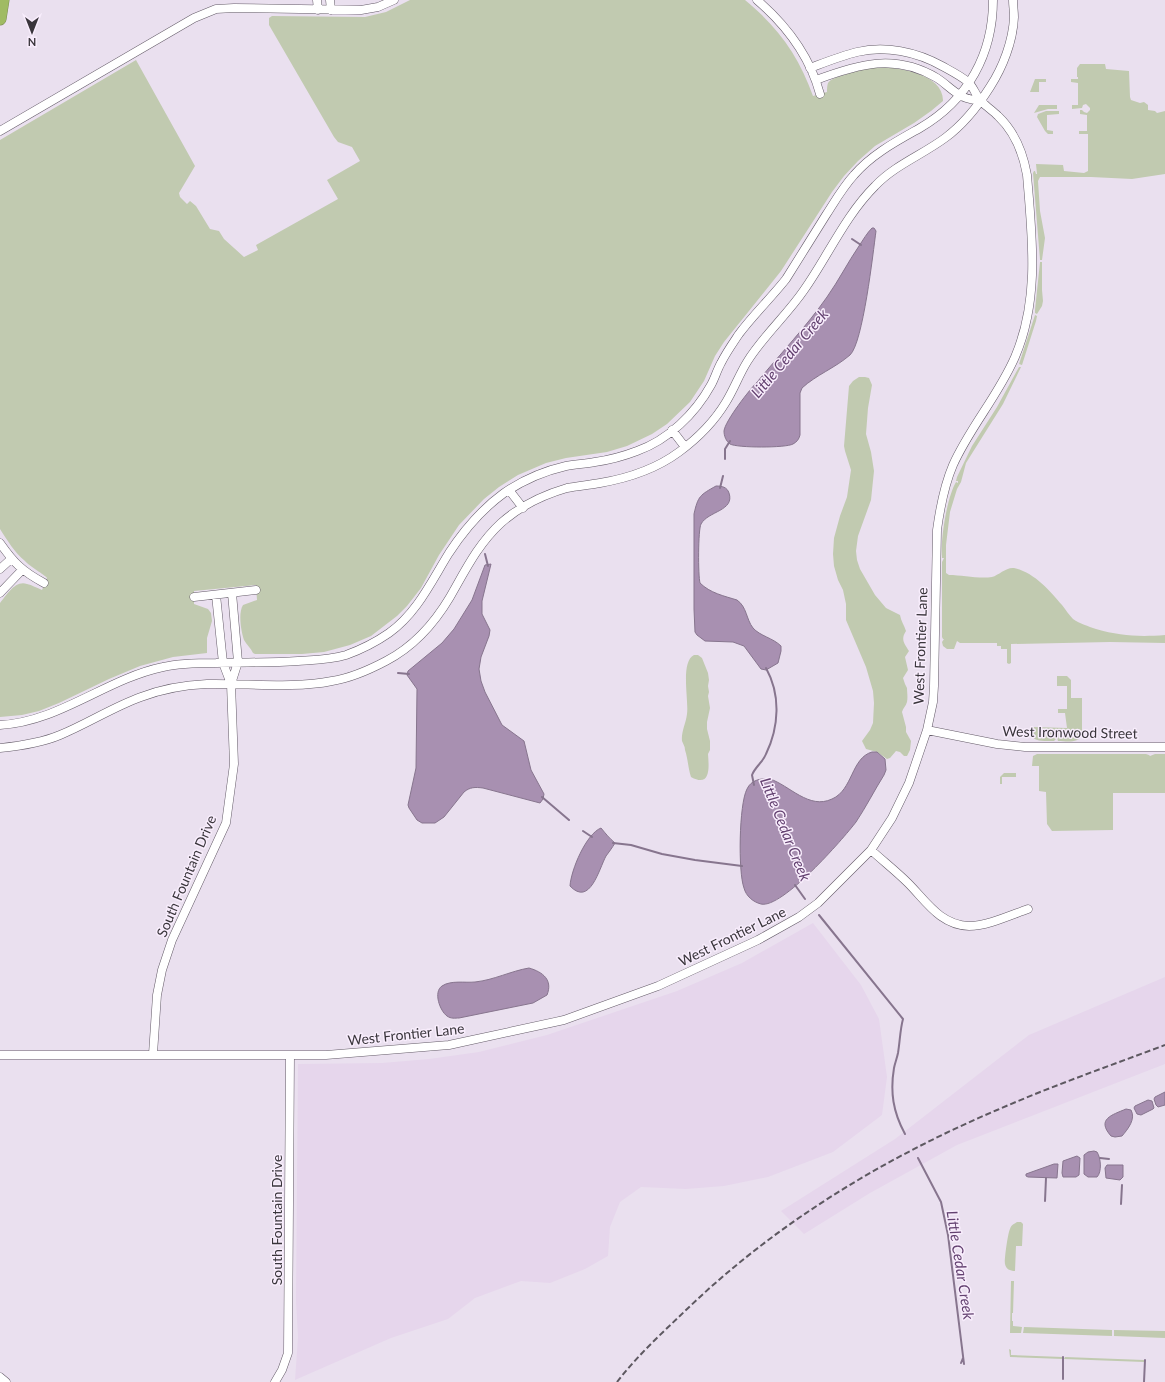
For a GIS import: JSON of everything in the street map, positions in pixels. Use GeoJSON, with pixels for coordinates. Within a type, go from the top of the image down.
{"type":"FeatureCollection","features":[{"type":"Feature","properties":{"kind":"highway"},"geometry":{"type":"LineString","coordinates":[[0,19],[3,0]]}},
{"type":"Feature","properties":{"kind":"street"},"geometry":{"type":"LineString","coordinates":[[317,0],[318,10]]}},
{"type":"Feature","properties":{"kind":"street"},"geometry":{"type":"LineString","coordinates":[[330,0],[331,10]]}},
{"type":"Feature","properties":{"kind":"street"},"geometry":{"type":"LineString","coordinates":[[0,131],[160,38],[211,11],[224,8],[361,10],[378,7],[394,0]]}},
{"type":"Feature","properties":{"kind":"street"},"geometry":{"type":"LineString","coordinates":[[757,0],[780,21],[790,34],[810,68],[816,80],[820,94]]}},
{"type":"Feature","properties":{"kind":"street"},"geometry":{"type":"LineString","coordinates":[[0,725],[12,724],[54,713],[129,677],[162,667],[187,663],[320,660],[346,655],[368,646],[389,633],[418,604],[461,534],[488,506],[509,490],[544,472],[566,466],[595,462],[639,450],[656,442],[688,418],[698,405],[711,385],[729,349],[741,331],[782,283],[854,175],[870,160],[900,139],[922,127],[960,96],[980,65],[986,49],[991,31],[993,0]]}},
{"type":"Feature","properties":{"kind":"street"},"geometry":{"type":"LineString","coordinates":[[0,748],[32,743],[60,735],[128,702],[162,690],[190,685],[301,684],[333,681],[355,675],[396,655],[412,644],[439,614],[483,542],[511,515],[533,501],[563,489],[614,480],[640,473],[664,462],[685,447],[697,438],[721,410],[750,357],[804,291],[862,200],[885,176],[946,137],[965,121],[992,85],[1010,43],[1014,18],[1013,0]]}},
{"type":"Feature","properties":{"kind":"street"},"geometry":{"type":"LineString","coordinates":[[810,68],[858,52],[882,50],[895,51],[919,56],[932,61],[969,83],[980,101]]}},
{"type":"Feature","properties":{"kind":"street"},"geometry":{"type":"LineString","coordinates":[[816,80],[854,66],[896,63],[930,74],[960,96],[980,101]]}},
{"type":"Feature","properties":{"kind":"street","name":"West Frontier Lane"},"geometry":{"type":"LineString","coordinates":[[0,1055],[326,1055],[449,1045],[564,1020],[658,986],[777,930],[799,917],[818,903],[871,850],[892,818],[910,783],[927,730],[933,702],[936,556],[940,508],[953,466],[1003,381],[1015,357],[1025,327],[1032,285],[1033,268],[1025,161],[1019,143],[1006,124],[998,115],[980,101]]}},
{"type":"Feature","properties":{"kind":"street"},"geometry":{"type":"LineString","coordinates":[[672,430],[685,447]]}},
{"type":"Feature","properties":{"kind":"street"},"geometry":{"type":"LineString","coordinates":[[509,490],[523,508]]}},
{"type":"Feature","properties":{"kind":"street"},"geometry":{"type":"LineString","coordinates":[[0,543],[11,559],[22,570],[44,583]]}},
{"type":"Feature","properties":{"kind":"street"},"geometry":{"type":"LineString","coordinates":[[0,569],[11,559]]}},
{"type":"Feature","properties":{"kind":"street"},"geometry":{"type":"LineString","coordinates":[[0,593],[22,570]]}},
{"type":"Feature","properties":{"kind":"street"},"geometry":{"type":"LineString","coordinates":[[194,597],[256,590]]}},
{"type":"Feature","properties":{"kind":"street","name":"South Fountain Drive"},"geometry":{"type":"LineString","coordinates":[[153,1054],[157,995],[162,970],[172,940],[226,824],[234,764],[231,684],[238,662],[232,593]]}},
{"type":"Feature","properties":{"kind":"street","name":"South Fountain Drive"},"geometry":{"type":"LineString","coordinates":[[216,595],[222,663],[231,684]]}},
{"type":"Feature","properties":{"kind":"street","name":"West Ironwood Street"},"geometry":{"type":"LineString","coordinates":[[927,730],[997,744],[1025,747],[1165,747]]}},
{"type":"Feature","properties":{"kind":"street"},"geometry":{"type":"LineString","coordinates":[[871,850],[908,883],[931,909],[949,921],[969,926],[988,923],[1028,909]]}},
{"type":"Feature","properties":{"kind":"street","name":"South Fountain Drive"},"geometry":{"type":"LineString","coordinates":[[275,1382],[282,1370],[288,1353],[290,1055]]}},
{"type":"Feature","properties":{"kind":"street"},"geometry":{"type":"LineString","coordinates":[[0,1378],[6,1382]]}},
{"type":"Feature","properties":{"kind":"shaded area"},"geometry":{"type":"Polygon","coordinates":[[[813,923],[861,985],[879,1019],[887,1077],[882,1115],[833,1152],[768,1177],[724,1186],[686,1189],[641,1187],[620,1202],[610,1227],[608,1256],[585,1269],[550,1283],[521,1281],[475,1298],[448,1319],[391,1338],[295,1380],[298,1337],[296,1301],[298,1064],[382,1063],[429,1059],[479,1052],[547,1035],[677,991],[742,963],[813,923]]]}},
{"type":"Feature","properties":{"kind":"shaded area"},"geometry":{"type":"Polygon","coordinates":[[[1165,977],[1165,1064],[957,1145],[870,1193],[804,1234],[781,1211],[895,1139],[1029,1035],[1165,977]]]}},
{"type":"Feature","properties":{"kind":"green space"},"geometry":{"type":"Polygon","coordinates":[[[410,0],[745,0],[768,21],[786,43],[801,68],[813,96],[827,92],[828,83],[834,78],[869,68],[887,67],[908,71],[928,78],[936,84],[941,92],[943,101],[914,123],[875,146],[844,176],[781,271],[724,342],[715,356],[704,381],[690,402],[667,424],[652,434],[627,446],[607,452],[566,458],[546,463],[518,475],[499,487],[484,499],[459,525],[439,555],[421,588],[407,606],[397,616],[371,636],[350,645],[324,652],[302,654],[255,654],[244,640],[240,617],[241,608],[243,605],[257,600],[256,585],[194,591],[194,604],[208,609],[211,613],[212,621],[207,638],[207,653],[173,657],[140,666],[39,711],[22,715],[0,717],[0,603],[15,586],[19,584],[29,584],[42,590],[47,578],[18,554],[0,529],[0,140],[136,60],[195,166],[179,193],[180,197],[187,204],[190,201],[196,206],[210,229],[219,231],[224,239],[244,257],[258,250],[256,245],[338,199],[327,180],[360,161],[352,147],[338,142],[334,137],[269,25],[269,18],[272,16],[365,17],[386,12],[410,0]]]}},
{"type":"Feature","properties":{"kind":"green space"},"geometry":{"type":"Polygon","coordinates":[[[1080,64],[1105,64],[1106,69],[1129,71],[1131,100],[1140,103],[1144,102],[1148,105],[1148,110],[1155,111],[1157,113],[1165,111],[1165,174],[1132,179],[1040,177],[1038,181],[1040,211],[1045,238],[1042,260],[1040,260],[1033,173],[1035,171],[1037,174],[1036,164],[1063,165],[1064,171],[1084,173],[1088,171],[1088,134],[1079,134],[1079,131],[1087,131],[1087,115],[1080,114],[1080,110],[1087,113],[1090,108],[1086,104],[1083,105],[1082,108],[1072,109],[1072,105],[1078,105],[1078,83],[1071,82],[1071,79],[1078,79],[1077,68],[1080,64]]]}},
{"type":"Feature","properties":{"kind":"green space"},"geometry":{"type":"Polygon","coordinates":[[[1035,79],[1046,79],[1046,82],[1039,82],[1039,92],[1030,92],[1035,79]]]}},
{"type":"Feature","properties":{"kind":"green space"},"geometry":{"type":"Polygon","coordinates":[[[1039,105],[1057,105],[1057,109],[1048,109],[1034,113],[1039,105]]]}},
{"type":"Feature","properties":{"kind":"green space"},"geometry":{"type":"Polygon","coordinates":[[[1046,111],[1059,111],[1059,114],[1047,115],[1047,130],[1053,131],[1053,134],[1048,134],[1045,131],[1037,117],[1038,114],[1046,111]]]}},
{"type":"Feature","properties":{"kind":"green space"},"geometry":{"type":"Polygon","coordinates":[[[1040,262],[1042,262],[1043,301],[1037,314],[1035,313],[1035,310],[1040,262]]]}},
{"type":"Feature","properties":{"kind":"green space"},"geometry":{"type":"Polygon","coordinates":[[[1035,315],[1037,316],[1036,321],[1022,365],[1019,364],[1035,315]]]}},
{"type":"Feature","properties":{"kind":"green space"},"geometry":{"type":"Polygon","coordinates":[[[1019,367],[1021,367],[1003,404],[966,463],[950,512],[946,545],[946,573],[949,575],[992,577],[1011,568],[1021,570],[1035,578],[1047,588],[1073,619],[1078,622],[1096,629],[1122,635],[1165,635],[1165,643],[1110,642],[1011,644],[1011,663],[1009,664],[1007,663],[1007,649],[1001,649],[1001,646],[997,646],[997,643],[960,643],[957,641],[954,649],[947,649],[943,646],[942,562],[944,558],[942,558],[942,541],[950,498],[956,482],[958,483],[958,481],[956,481],[957,477],[972,446],[997,407],[1019,367]]]}},
{"type":"Feature","properties":{"kind":"green space"},"geometry":{"type":"Polygon","coordinates":[[[859,377],[869,378],[872,385],[866,434],[874,471],[871,500],[858,536],[856,551],[857,560],[860,569],[875,595],[886,608],[900,615],[906,631],[903,639],[909,651],[905,657],[908,670],[903,678],[907,688],[907,703],[902,712],[906,732],[911,741],[910,750],[907,756],[904,756],[900,752],[896,751],[890,758],[887,759],[877,752],[866,749],[862,741],[873,723],[873,691],[866,667],[846,620],[846,604],[843,590],[834,566],[833,554],[834,538],[847,497],[851,470],[844,446],[849,386],[859,377]]]}},
{"type":"Feature","properties":{"kind":"green space"},"geometry":{"type":"Polygon","coordinates":[[[694,655],[698,655],[702,658],[709,680],[708,696],[710,708],[707,729],[710,741],[710,750],[708,754],[709,765],[707,774],[702,780],[691,777],[685,747],[682,741],[682,734],[687,714],[687,665],[694,655]]]}},
{"type":"Feature","properties":{"kind":"green space"},"geometry":{"type":"Polygon","coordinates":[[[1057,676],[1067,676],[1071,680],[1071,698],[1082,698],[1082,735],[1075,741],[1058,741],[1057,738],[1054,741],[1041,741],[1032,736],[1031,732],[1033,727],[1067,728],[1065,713],[1058,713],[1058,709],[1067,709],[1067,686],[1057,686],[1057,676]]]}},
{"type":"Feature","properties":{"kind":"green space"},"geometry":{"type":"Polygon","coordinates":[[[1037,754],[1146,754],[1150,756],[1155,754],[1165,754],[1165,793],[1113,793],[1113,830],[1052,831],[1047,824],[1046,792],[1039,791],[1039,766],[1032,766],[1033,756],[1037,754]]]}},
{"type":"Feature","properties":{"kind":"green space"},"geometry":{"type":"Polygon","coordinates":[[[1004,773],[1016,773],[1016,777],[1002,777],[1002,784],[1000,784],[1000,777],[1004,773]]]}},
{"type":"Feature","properties":{"kind":"green space"},"geometry":{"type":"Polygon","coordinates":[[[1017,1222],[1021,1222],[1023,1224],[1022,1246],[1016,1246],[1015,1271],[1013,1271],[1006,1267],[1005,1258],[1010,1228],[1017,1222]]]}},
{"type":"Feature","properties":{"kind":"green space"},"geometry":{"type":"Polygon","coordinates":[[[1011,1281],[1014,1281],[1012,1321],[1013,1326],[1022,1327],[1021,1333],[1010,1333],[1011,1281]]]}},
{"type":"Feature","properties":{"kind":"green space"},"geometry":{"type":"Polygon","coordinates":[[[1024,1327],[1112,1330],[1112,1336],[1023,1333],[1024,1327]]]}},
{"type":"Feature","properties":{"kind":"green space"},"geometry":{"type":"Polygon","coordinates":[[[1114,1330],[1165,1331],[1165,1338],[1114,1336],[1114,1330]]]}},
{"type":"Feature","properties":{"kind":"green space"},"geometry":{"type":"Polygon","coordinates":[[[1009,1349],[1011,1350],[1011,1355],[1063,1357],[1063,1359],[1010,1357],[1009,1349]]]}},
{"type":"Feature","properties":{"kind":"green space"},"geometry":{"type":"Polygon","coordinates":[[[1065,1357],[1144,1360],[1144,1362],[1064,1359],[1065,1357]]]}},
{"type":"Feature","properties":{"kind":"water"},"geometry":{"type":"Polygon","coordinates":[[[872,228],[876,231],[870,277],[863,316],[855,347],[850,355],[844,360],[813,379],[802,388],[800,393],[800,435],[798,439],[793,444],[772,447],[751,447],[730,444],[724,435],[724,431],[725,426],[733,413],[749,391],[819,308],[872,228]]]}},
{"type":"Feature","properties":{"kind":"water"},"geometry":{"type":"Polygon","coordinates":[[[716,486],[726,488],[730,499],[725,507],[709,516],[701,524],[699,535],[700,583],[713,592],[737,600],[743,606],[753,628],[781,646],[778,663],[766,670],[761,669],[744,646],[733,642],[705,641],[695,632],[694,514],[700,497],[716,486]]]}},
{"type":"Feature","properties":{"kind":"water"},"geometry":{"type":"Polygon","coordinates":[[[491,564],[482,601],[482,614],[490,630],[481,657],[479,669],[481,681],[502,725],[524,741],[531,770],[544,794],[543,799],[540,803],[483,788],[473,788],[464,792],[444,817],[435,823],[422,823],[417,820],[408,805],[416,768],[417,689],[407,675],[408,671],[442,643],[454,629],[472,600],[485,565],[491,564]]]}},
{"type":"Feature","properties":{"kind":"water"},"geometry":{"type":"Polygon","coordinates":[[[872,752],[877,752],[885,759],[886,770],[863,811],[849,831],[812,871],[783,896],[771,903],[761,904],[750,898],[746,894],[742,880],[740,854],[742,809],[744,797],[749,786],[757,780],[770,779],[807,799],[824,802],[839,795],[860,761],[865,755],[872,752]]]}},
{"type":"Feature","properties":{"kind":"water"},"geometry":{"type":"Polygon","coordinates":[[[601,828],[615,843],[606,856],[593,884],[583,892],[577,891],[570,886],[576,862],[590,837],[601,828]]]}},
{"type":"Feature","properties":{"kind":"water"},"geometry":{"type":"Polygon","coordinates":[[[529,968],[546,977],[549,985],[547,995],[533,1003],[459,1018],[450,1018],[444,1014],[438,1001],[439,989],[446,984],[454,982],[482,981],[529,968]]]}},
{"type":"Feature","properties":{"kind":"water"},"geometry":{"type":"Polygon","coordinates":[[[1165,1092],[1165,1105],[1158,1107],[1154,1099],[1165,1092]]]}},
{"type":"Feature","properties":{"kind":"water"},"geometry":{"type":"Polygon","coordinates":[[[1148,1100],[1152,1101],[1154,1108],[1141,1115],[1137,1114],[1134,1108],[1135,1106],[1148,1100]]]}},
{"type":"Feature","properties":{"kind":"water"},"geometry":{"type":"Polygon","coordinates":[[[1126,1109],[1131,1110],[1133,1117],[1129,1127],[1122,1136],[1111,1136],[1107,1130],[1105,1122],[1111,1116],[1126,1109]]]}},
{"type":"Feature","properties":{"kind":"water"},"geometry":{"type":"Polygon","coordinates":[[[1088,1152],[1097,1152],[1099,1158],[1100,1172],[1097,1177],[1088,1177],[1084,1174],[1084,1155],[1088,1152]]]}},
{"type":"Feature","properties":{"kind":"water"},"geometry":{"type":"Polygon","coordinates":[[[1077,1156],[1080,1158],[1079,1175],[1076,1177],[1063,1177],[1063,1161],[1077,1156]]]}},
{"type":"Feature","properties":{"kind":"water"},"geometry":{"type":"Polygon","coordinates":[[[1058,1164],[1057,1178],[1026,1176],[1026,1174],[1058,1164]]]}},
{"type":"Feature","properties":{"kind":"water"},"geometry":{"type":"Polygon","coordinates":[[[1107,1165],[1123,1165],[1123,1177],[1120,1180],[1106,1178],[1105,1168],[1107,1165]]]}},
{"type":"Feature","properties":{"kind":"waterway","name":"Little Cedar Creek"},"geometry":{"type":"LineString","coordinates":[[852,239],[861,245]]}},
{"type":"Feature","properties":{"kind":"waterway","name":"Little Cedar Creek"},"geometry":{"type":"LineString","coordinates":[[725,459],[725,449],[730,441]]}},
{"type":"Feature","properties":{"kind":"waterway","name":"Little Cedar Creek"},"geometry":{"type":"LineString","coordinates":[[720,488],[723,476]]}},
{"type":"Feature","properties":{"kind":"waterway"},"geometry":{"type":"LineString","coordinates":[[485,554],[488,566]]}},
{"type":"Feature","properties":{"kind":"waterway","name":"Little Cedar Creek"},"geometry":{"type":"LineString","coordinates":[[754,785],[752,775],[766,754],[774,733],[776,722],[776,700],[774,689],[766,668]]}},
{"type":"Feature","properties":{"kind":"waterway"},"geometry":{"type":"LineString","coordinates":[[398,673],[409,674]]}},
{"type":"Feature","properties":{"kind":"waterway"},"geometry":{"type":"LineString","coordinates":[[542,797],[569,820]]}},
{"type":"Feature","properties":{"kind":"waterway"},"geometry":{"type":"LineString","coordinates":[[583,831],[592,837]]}},
{"type":"Feature","properties":{"kind":"waterway"},"geometry":{"type":"LineString","coordinates":[[613,843],[631,845],[662,854],[695,860],[742,866]]}},
{"type":"Feature","properties":{"kind":"waterway","name":"Little Cedar Creek"},"geometry":{"type":"LineString","coordinates":[[795,885],[805,899]]}},
{"type":"Feature","properties":{"kind":"waterway","name":"Little Cedar Creek"},"geometry":{"type":"LineString","coordinates":[[819,915],[903,1019],[892,1085],[895,1110],[905,1134]]}},
{"type":"Feature","properties":{"kind":"waterway","name":"Little Cedar Creek"},"geometry":{"type":"LineString","coordinates":[[918,1158],[941,1202],[948,1235],[964,1364]]}},
{"type":"Feature","properties":{"kind":"waterway"},"geometry":{"type":"LineString","coordinates":[[1100,1158],[1109,1159]]}},
{"type":"Feature","properties":{"kind":"waterway"},"geometry":{"type":"LineString","coordinates":[[1045,1201],[1046,1178]]}},
{"type":"Feature","properties":{"kind":"waterway"},"geometry":{"type":"LineString","coordinates":[[1121,1204],[1122,1185]]}},
{"type":"Feature","properties":{"kind":"waterway"},"geometry":{"type":"LineString","coordinates":[[1063,1357],[1063,1379]]}},
{"type":"Feature","properties":{"kind":"waterway","name":"Little Cedar Creek"},"geometry":{"type":"LineString","coordinates":[[961,1363],[963,1358]]}},
{"type":"Feature","properties":{"kind":"waterway"},"geometry":{"type":"LineString","coordinates":[[1144,1382],[1145,1360]]}},
{"type":"Feature","properties":{"kind":"railway"},"geometry":{"type":"LineString","coordinates":[[617,1382],[650,1345],[720,1279],[793,1222],[871,1172],[954,1129],[997,1110],[1081,1076],[1165,1045]]}}]}
